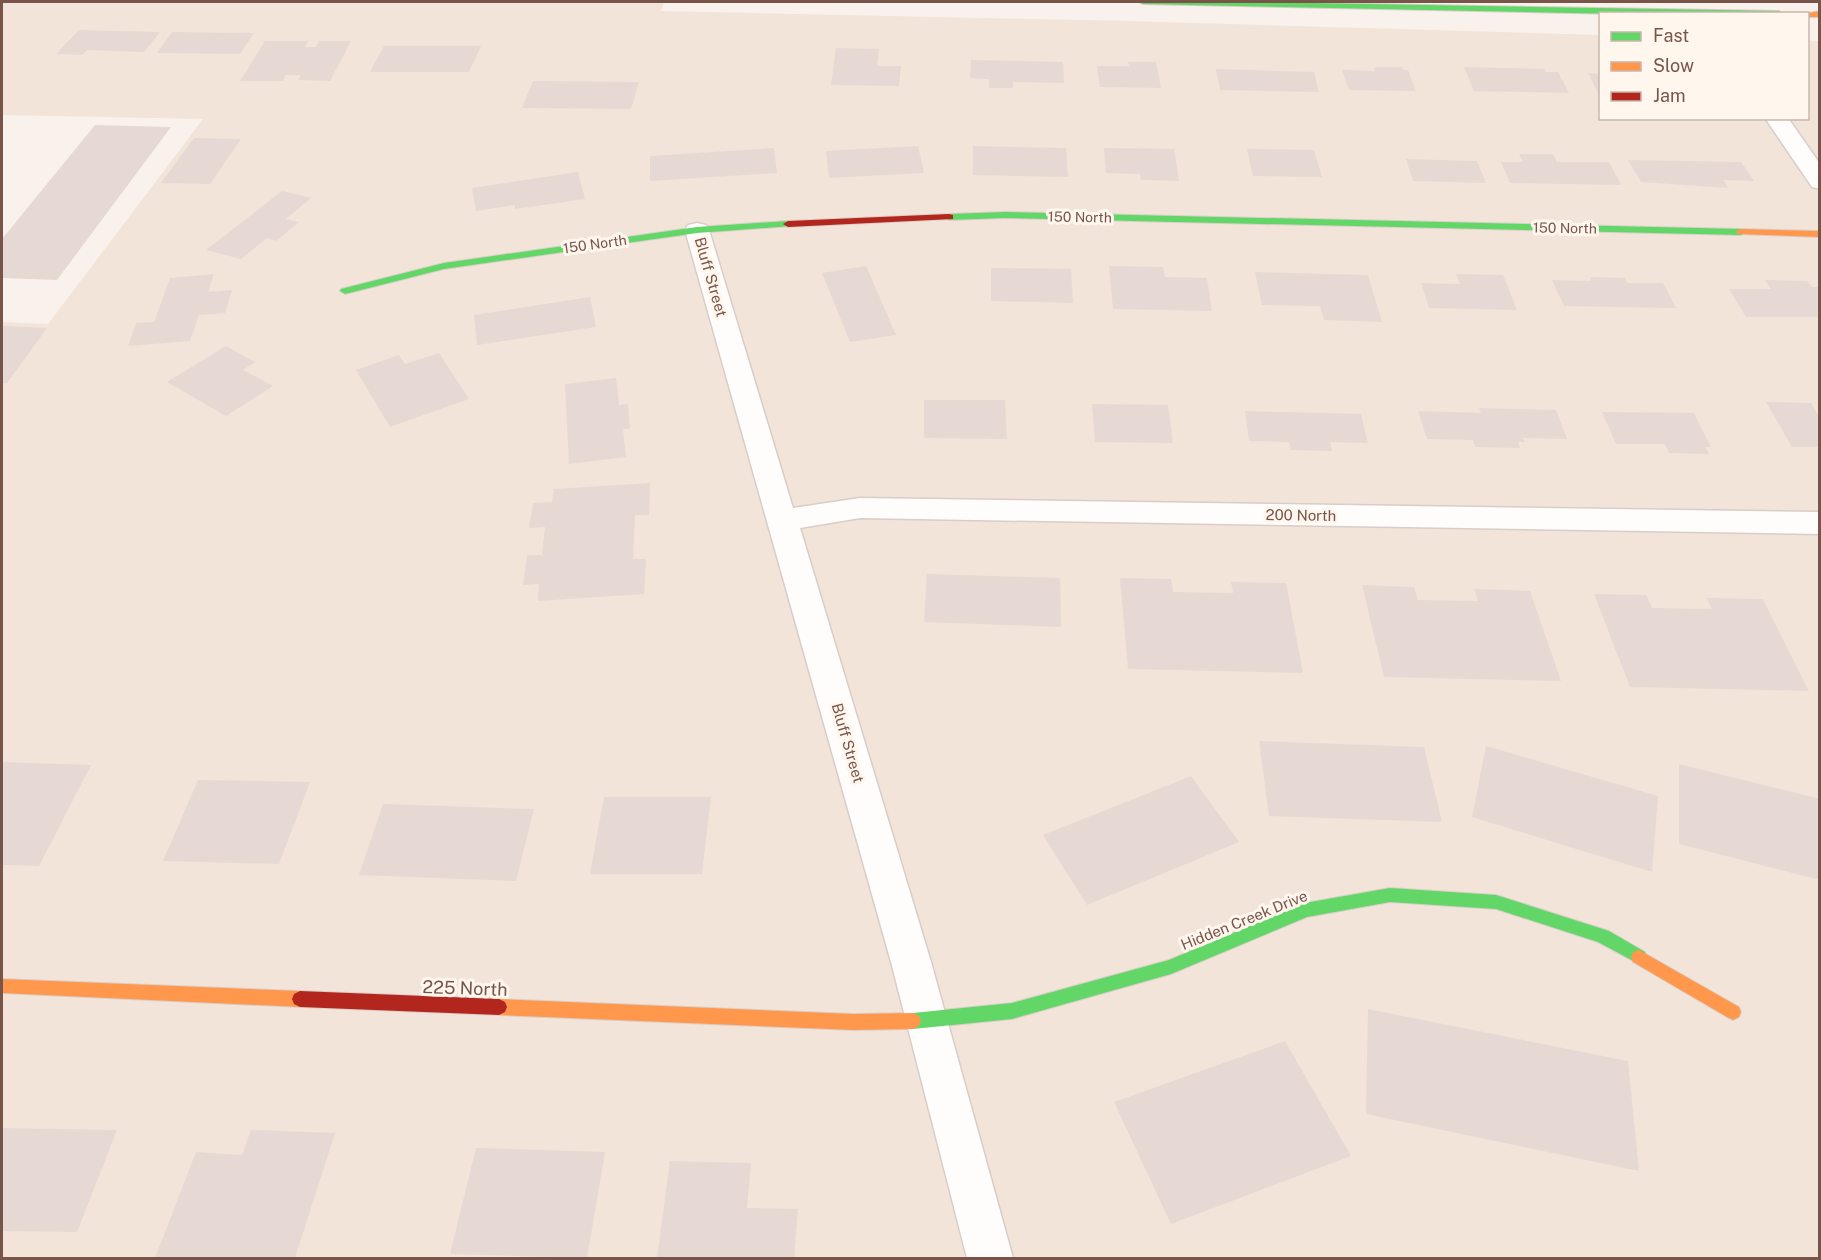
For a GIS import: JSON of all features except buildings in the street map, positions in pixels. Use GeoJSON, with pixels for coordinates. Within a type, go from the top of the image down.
{"type":"FeatureCollection","features":[{"type":"Feature","properties":{"kind":"street"},"geometry":{"type":"LineString","coordinates":[[1143,2],[1653,12]]}},
{"type":"Feature","properties":{"kind":"street"},"geometry":{"type":"LineString","coordinates":[[1777,120],[1820,182]]}},
{"type":"Feature","properties":{"kind":"street","name":"150 North"},"geometry":{"type":"LineString","coordinates":[[345,291],[444,266],[697,230],[866,219],[1005,215],[1820,234]]}},
{"type":"Feature","properties":{"kind":"street","name":"Bluff Street"},"geometry":{"type":"LineString","coordinates":[[697,230],[784,520],[928,1021],[990,1258]]}},
{"type":"Feature","properties":{"kind":"street","name":"200 North"},"geometry":{"type":"LineString","coordinates":[[784,520],[860,508],[1820,523]]}},
{"type":"Feature","properties":{"kind":"street","name":"Hidden Creek Drive"},"geometry":{"type":"LineString","coordinates":[[928,1021],[1024,1008],[1171,967],[1305,910],[1390,895],[1496,902],[1604,936],[1733,1012]]}},
{"type":"Feature","properties":{"kind":"street","name":"225 North"},"geometry":{"type":"LineString","coordinates":[[2,986],[853,1022],[928,1021]]}},
{"type":"Feature","properties":{"kind":"shaded area"},"geometry":{"type":"Polygon","coordinates":[[[2,2],[664,2],[661,11],[1129,21],[1599,35],[1599,120],[1809,120],[1809,41],[1819,41],[1819,1258],[2,1258],[2,322],[48,324],[203,119],[2,115],[2,2]]]}},
{"type":"Feature","properties":{"kind":"traffic: fast"},"geometry":{"type":"LineString","coordinates":[[1143,2],[1673,12]]}},
{"type":"Feature","properties":{"kind":"traffic: fast"},"geometry":{"type":"LineString","coordinates":[[949,217],[1005,215],[1741,232]]}},
{"type":"Feature","properties":{"kind":"traffic: fast"},"geometry":{"type":"LineString","coordinates":[[345,291],[444,266],[697,230],[788,224]]}},
{"type":"Feature","properties":{"kind":"traffic: fast"},"geometry":{"type":"LineString","coordinates":[[913,1021],[1012,1011],[1171,967],[1305,910],[1390,895],[1496,902],[1603,936],[1639,957]]}},
{"type":"Feature","properties":{"kind":"traffic: slow"},"geometry":{"type":"LineString","coordinates":[[1809,14],[1820,14]]}},
{"type":"Feature","properties":{"kind":"traffic: slow"},"geometry":{"type":"LineString","coordinates":[[1741,232],[1820,234]]}},
{"type":"Feature","properties":{"kind":"traffic: slow"},"geometry":{"type":"LineString","coordinates":[[1639,957],[1733,1012]]}},
{"type":"Feature","properties":{"kind":"traffic: slow"},"geometry":{"type":"LineString","coordinates":[[2,986],[300,999]]}},
{"type":"Feature","properties":{"kind":"traffic: slow"},"geometry":{"type":"LineString","coordinates":[[499,1007],[853,1022],[913,1021]]}},
{"type":"Feature","properties":{"kind":"traffic: jam"},"geometry":{"type":"LineString","coordinates":[[788,224],[949,217]]}},
{"type":"Feature","properties":{"kind":"traffic: jam"},"geometry":{"type":"LineString","coordinates":[[300,999],[499,1007]]}}]}
